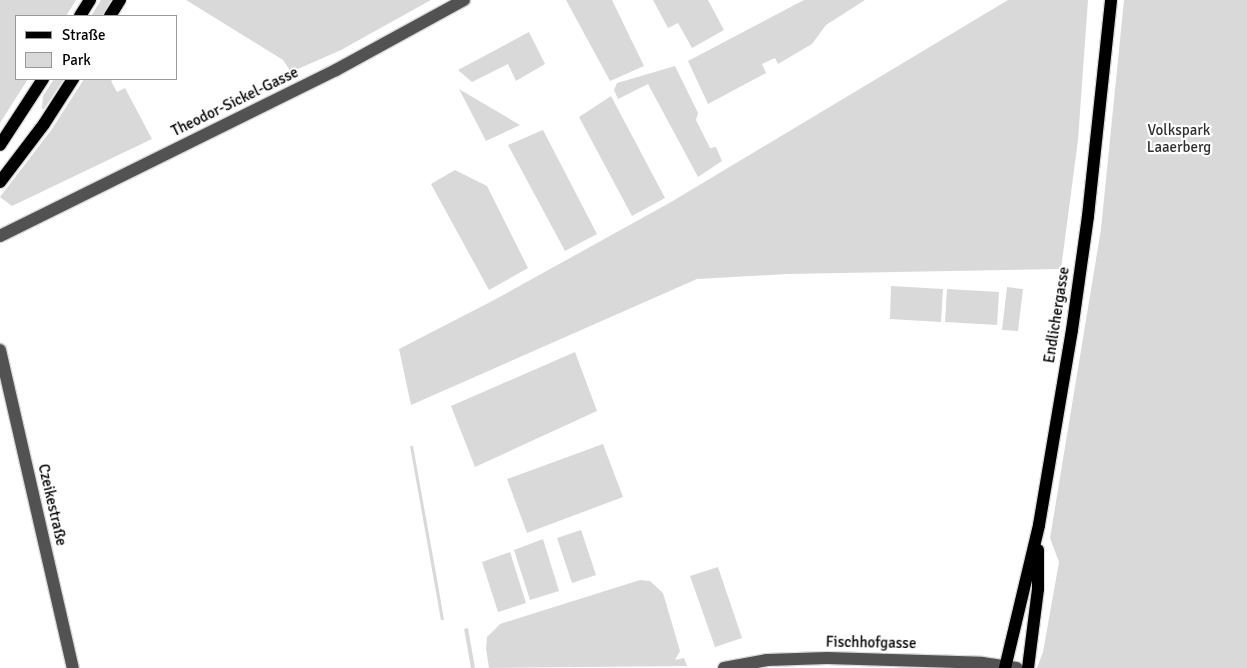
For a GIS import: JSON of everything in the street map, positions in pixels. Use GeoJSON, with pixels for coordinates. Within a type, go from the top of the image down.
{"type":"FeatureCollection","features":[{"type":"Feature","properties":{"kind":"main road"},"geometry":{"type":"LineString","coordinates":[[81,15],[90,0]]}},
{"type":"Feature","properties":{"kind":"main road"},"geometry":{"type":"LineString","coordinates":[[111,15],[120,0]]}},
{"type":"Feature","properties":{"kind":"main road","name":"Endlichergasse"},"geometry":{"type":"LineString","coordinates":[[1009,667],[1014,632],[1038,525],[1072,330],[1088,216],[1111,0]]}},
{"type":"Feature","properties":{"kind":"main road"},"geometry":{"type":"LineString","coordinates":[[0,145],[42,80]]}},
{"type":"Feature","properties":{"kind":"main road"},"geometry":{"type":"LineString","coordinates":[[0,182],[44,124],[72,80]]}},
{"type":"Feature","properties":{"kind":"main road"},"geometry":{"type":"LineString","coordinates":[[1028,668],[1038,589],[1038,525]]}},
{"type":"Feature","properties":{"kind":"street","name":"Theodor-Sickel-Gasse"},"geometry":{"type":"LineString","coordinates":[[0,236],[313,82],[464,0]]}},
{"type":"Feature","properties":{"kind":"street"},"geometry":{"type":"LineString","coordinates":[[0,224],[16,227]]}},
{"type":"Feature","properties":{"kind":"street","name":"Czeikestraße"},"geometry":{"type":"LineString","coordinates":[[0,350],[73,668]]}},
{"type":"Feature","properties":{"kind":"street","name":"Fischhofgasse"},"geometry":{"type":"LineString","coordinates":[[724,668],[767,660],[827,658],[982,663],[1009,667]]}},
{"type":"Feature","properties":{"kind":"green space"},"geometry":{"type":"Polygon","coordinates":[[[0,0],[76,0],[67,15],[15,15],[15,80],[27,80],[0,123],[0,0]]]}},
{"type":"Feature","properties":{"kind":"green space"},"geometry":{"type":"Polygon","coordinates":[[[101,0],[111,0],[103,15],[92,15],[101,0]]]}},
{"type":"Feature","properties":{"kind":"green space"},"geometry":{"type":"Polygon","coordinates":[[[186,0],[431,0],[341,50],[291,72],[283,60],[186,0]]]}},
{"type":"Feature","properties":{"kind":"green space"},"geometry":{"type":"Polygon","coordinates":[[[566,0],[612,0],[644,66],[610,81],[566,0]]]}},
{"type":"Feature","properties":{"kind":"green space"},"geometry":{"type":"Polygon","coordinates":[[[653,0],[708,0],[724,30],[692,48],[678,23],[668,28],[653,0]]]}},
{"type":"Feature","properties":{"kind":"green space"},"geometry":{"type":"Polygon","coordinates":[[[804,0],[865,0],[826,25],[812,44],[778,64],[775,58],[762,64],[766,73],[708,104],[688,61],[804,0]]]}},
{"type":"Feature","properties":{"kind":"green space"},"geometry":{"type":"Polygon","coordinates":[[[1008,0],[1088,0],[1078,140],[1061,269],[787,274],[697,279],[411,405],[399,349],[496,299],[671,202],[1008,0]]]}},
{"type":"Feature","properties":{"kind":"green space","name":"Volkspark Laaerberg"},"geometry":{"type":"Polygon","coordinates":[[[1124,0],[1247,0],[1247,668],[1037,668],[1043,652],[1059,562],[1050,538],[1101,229],[1124,0]]]}},
{"type":"Feature","properties":{"kind":"green space"},"geometry":{"type":"Polygon","coordinates":[[[529,32],[545,64],[516,81],[508,64],[472,82],[458,70],[529,32]]]}},
{"type":"Feature","properties":{"kind":"green space"},"geometry":{"type":"Polygon","coordinates":[[[675,66],[698,113],[696,120],[710,148],[716,147],[722,161],[698,177],[648,84],[618,99],[614,90],[617,83],[675,66]]]}},
{"type":"Feature","properties":{"kind":"green space"},"geometry":{"type":"Polygon","coordinates":[[[53,80],[63,80],[44,109],[42,109],[43,96],[53,80]]]}},
{"type":"Feature","properties":{"kind":"green space"},"geometry":{"type":"Polygon","coordinates":[[[83,80],[113,80],[111,81],[117,92],[125,88],[152,139],[12,206],[0,197],[52,129],[83,80]]]}},
{"type":"Feature","properties":{"kind":"green space"},"geometry":{"type":"Polygon","coordinates":[[[459,89],[520,125],[486,141],[459,89]]]}},
{"type":"Feature","properties":{"kind":"green space"},"geometry":{"type":"Polygon","coordinates":[[[611,96],[665,198],[632,216],[579,117],[611,96]]]}},
{"type":"Feature","properties":{"kind":"green space"},"geometry":{"type":"Polygon","coordinates":[[[543,130],[597,234],[565,251],[508,145],[543,130]]]}},
{"type":"Feature","properties":{"kind":"green space"},"geometry":{"type":"Polygon","coordinates":[[[455,170],[487,186],[528,268],[489,290],[431,184],[455,170]]]}},
{"type":"Feature","properties":{"kind":"green space"},"geometry":{"type":"Polygon","coordinates":[[[891,286],[943,289],[941,322],[890,319],[891,286]]]}},
{"type":"Feature","properties":{"kind":"green space"},"geometry":{"type":"Polygon","coordinates":[[[1007,287],[1023,289],[1018,331],[1002,330],[1007,287]]]}},
{"type":"Feature","properties":{"kind":"green space"},"geometry":{"type":"Polygon","coordinates":[[[947,289],[999,292],[997,325],[945,322],[947,289]]]}},
{"type":"Feature","properties":{"kind":"green space"},"geometry":{"type":"Polygon","coordinates":[[[575,352],[597,411],[475,467],[451,406],[575,352]]]}},
{"type":"Feature","properties":{"kind":"green space"},"geometry":{"type":"Polygon","coordinates":[[[603,444],[623,497],[527,533],[507,479],[603,444]]]}},
{"type":"Feature","properties":{"kind":"green space"},"geometry":{"type":"Polygon","coordinates":[[[410,446],[413,446],[444,620],[441,620],[410,446]]]}},
{"type":"Feature","properties":{"kind":"green space"},"geometry":{"type":"Polygon","coordinates":[[[581,530],[596,575],[572,583],[557,538],[581,530]]]}},
{"type":"Feature","properties":{"kind":"green space"},"geometry":{"type":"Polygon","coordinates":[[[543,539],[559,591],[530,600],[514,550],[543,539]]]}},
{"type":"Feature","properties":{"kind":"green space"},"geometry":{"type":"Polygon","coordinates":[[[510,552],[526,603],[498,612],[482,562],[510,552]]]}},
{"type":"Feature","properties":{"kind":"green space"},"geometry":{"type":"Polygon","coordinates":[[[718,567],[742,638],[715,647],[690,576],[718,567]]]}},
{"type":"Feature","properties":{"kind":"green space"},"geometry":{"type":"Polygon","coordinates":[[[640,580],[650,581],[663,593],[680,651],[675,660],[684,658],[687,666],[489,668],[486,649],[487,637],[500,624],[640,580]]]}},
{"type":"Feature","properties":{"kind":"green space"},"geometry":{"type":"Polygon","coordinates":[[[468,628],[475,668],[471,668],[464,629],[468,628]]]}}]}
